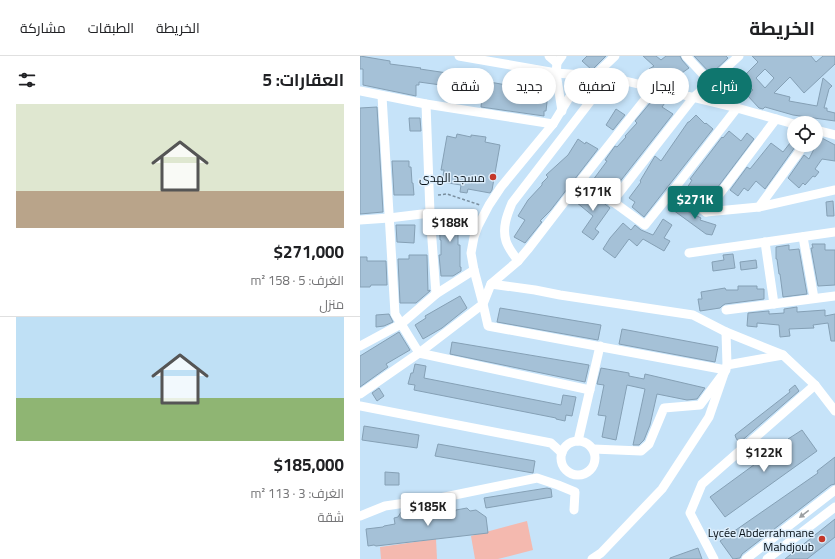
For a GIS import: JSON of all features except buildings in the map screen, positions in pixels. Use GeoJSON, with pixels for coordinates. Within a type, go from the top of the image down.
{"type":"FeatureCollection","features":[{"type":"Feature","properties":{"kind":"street"},"geometry":{"type":"LineString","coordinates":[[458,56],[532,68]]}},
{"type":"Feature","properties":{"kind":"street"},"geometry":{"type":"LineString","coordinates":[[549,56],[560,59],[556,72],[562,111]]}},
{"type":"Feature","properties":{"kind":"street"},"geometry":{"type":"LineString","coordinates":[[602,68],[615,56]]}},
{"type":"Feature","properties":{"kind":"street"},"geometry":{"type":"LineString","coordinates":[[686,56],[697,68]]}},
{"type":"Feature","properties":{"kind":"street"},"geometry":{"type":"LineString","coordinates":[[726,68],[738,56]]}},
{"type":"Feature","properties":{"kind":"street"},"geometry":{"type":"LineString","coordinates":[[556,72],[564,73]]}},
{"type":"Feature","properties":{"kind":"street"},"geometry":{"type":"LineString","coordinates":[[360,91],[426,104],[553,124]]}},
{"type":"Feature","properties":{"kind":"street"},"geometry":{"type":"LineString","coordinates":[[612,202],[697,95]]}},
{"type":"Feature","properties":{"kind":"street"},"geometry":{"type":"LineString","coordinates":[[382,96],[395,314],[419,353],[590,390]]}},
{"type":"Feature","properties":{"kind":"street"},"geometry":{"type":"LineString","coordinates":[[689,97],[737,108],[787,122]]}},
{"type":"Feature","properties":{"kind":"street"},"geometry":{"type":"LineString","coordinates":[[426,104],[430,213],[436,294]]}},
{"type":"Feature","properties":{"kind":"street"},"geometry":{"type":"LineString","coordinates":[[566,104],[553,124],[501,187],[488,207],[474,237],[471,253],[488,326],[727,368],[783,356]]}},
{"type":"Feature","properties":{"kind":"street"},"geometry":{"type":"LineString","coordinates":[[518,261],[506,242],[504,228],[512,203],[588,104]]}},
{"type":"Feature","properties":{"kind":"street"},"geometry":{"type":"LineString","coordinates":[[360,394],[419,353],[483,304],[491,284],[518,261],[529,248],[641,104]]}},
{"type":"Feature","properties":{"kind":"street"},"geometry":{"type":"LineString","coordinates":[[582,179],[644,225],[737,108]]}},
{"type":"Feature","properties":{"kind":"street"},"geometry":{"type":"LineString","coordinates":[[706,212],[776,119]]}},
{"type":"Feature","properties":{"kind":"street"},"geometry":{"type":"LineString","coordinates":[[823,132],[835,135]]}},
{"type":"Feature","properties":{"kind":"street"},"geometry":{"type":"LineString","coordinates":[[758,207],[799,152]]}},
{"type":"Feature","properties":{"kind":"street"},"geometry":{"type":"LineString","coordinates":[[674,189],[706,212],[758,207],[835,190]]}},
{"type":"Feature","properties":{"kind":"street"},"geometry":{"type":"LineString","coordinates":[[360,220],[430,213]]}},
{"type":"Feature","properties":{"kind":"street"},"geometry":{"type":"LineString","coordinates":[[689,253],[835,232]]}},
{"type":"Feature","properties":{"kind":"street"},"geometry":{"type":"LineString","coordinates":[[803,237],[814,298]]}},
{"type":"Feature","properties":{"kind":"street"},"geometry":{"type":"LineString","coordinates":[[765,242],[774,304]]}},
{"type":"Feature","properties":{"kind":"street"},"geometry":{"type":"LineString","coordinates":[[360,346],[401,324],[436,294],[474,270]]}},
{"type":"Feature","properties":{"kind":"street"},"geometry":{"type":"LineString","coordinates":[[491,284],[693,315],[726,332],[783,356],[815,385],[835,410]]}},
{"type":"Feature","properties":{"kind":"street"},"geometry":{"type":"LineString","coordinates":[[726,310],[835,296]]}},
{"type":"Feature","properties":{"kind":"street"},"geometry":{"type":"LineString","coordinates":[[592,559],[601,553],[662,489],[709,417],[727,368],[726,332]]}},
{"type":"Feature","properties":{"kind":"street"},"geometry":{"type":"LineString","coordinates":[[578,441],[600,346]]}},
{"type":"Feature","properties":{"kind":"street"},"geometry":{"type":"LineString","coordinates":[[593,449],[641,451],[649,444],[664,408],[700,405],[727,368]]}},
{"type":"Feature","properties":{"kind":"street"},"geometry":{"type":"LineString","coordinates":[[714,559],[690,513],[702,484],[815,385]]}},
{"type":"Feature","properties":{"kind":"street"},"geometry":{"type":"LineString","coordinates":[[360,406],[551,443],[562,453]]}},
{"type":"Feature","properties":{"kind":"street"},"geometry":{"type":"LineString","coordinates":[[572,442],[584,442],[593,449],[595,462],[588,471],[583,474],[572,473],[567,470],[563,464],[561,459],[562,453],[567,445],[572,442]]}},
{"type":"Feature","properties":{"kind":"street"},"geometry":{"type":"LineString","coordinates":[[558,485],[572,473]]}},
{"type":"Feature","properties":{"kind":"street"},"geometry":{"type":"LineString","coordinates":[[360,516],[385,506],[440,498],[537,478],[576,492],[574,510]]}},
{"type":"Feature","properties":{"kind":"street"},"geometry":{"type":"LineString","coordinates":[[746,559],[835,490]]}},
{"type":"Feature","properties":{"kind":"street"},"geometry":{"type":"LineString","coordinates":[[767,559],[835,507]]}},
{"type":"Feature","properties":{"kind":"path"},"geometry":{"type":"LineString","coordinates":[[430,195],[447,194],[488,207]]}},
{"type":"Feature","properties":{"kind":"shaded area","name":"Lycée Abderrahmane Mahdjoub"},"geometry":{"type":"Polygon","coordinates":[[[835,519],[835,559],[785,559],[835,519]]]}},
{"type":"Feature","properties":{"kind":"shaded area"},"geometry":{"type":"Polygon","coordinates":[[[527,521],[533,550],[498,559],[475,559],[471,536],[527,521]]]}},
{"type":"Feature","properties":{"kind":"shaded area"},"geometry":{"type":"Polygon","coordinates":[[[436,539],[437,559],[381,559],[380,547],[436,539]]]}},
{"type":"Feature","properties":{"kind":"place","name":"مسجد الهدى"},"geometry":{"type":"Point","coordinates":[493,177]}},
{"type":"Feature","properties":{"kind":"place","name":"Lycée Abderrahmane Mahdjoub"},"geometry":{"type":"Point","coordinates":[822,539]}}]}
